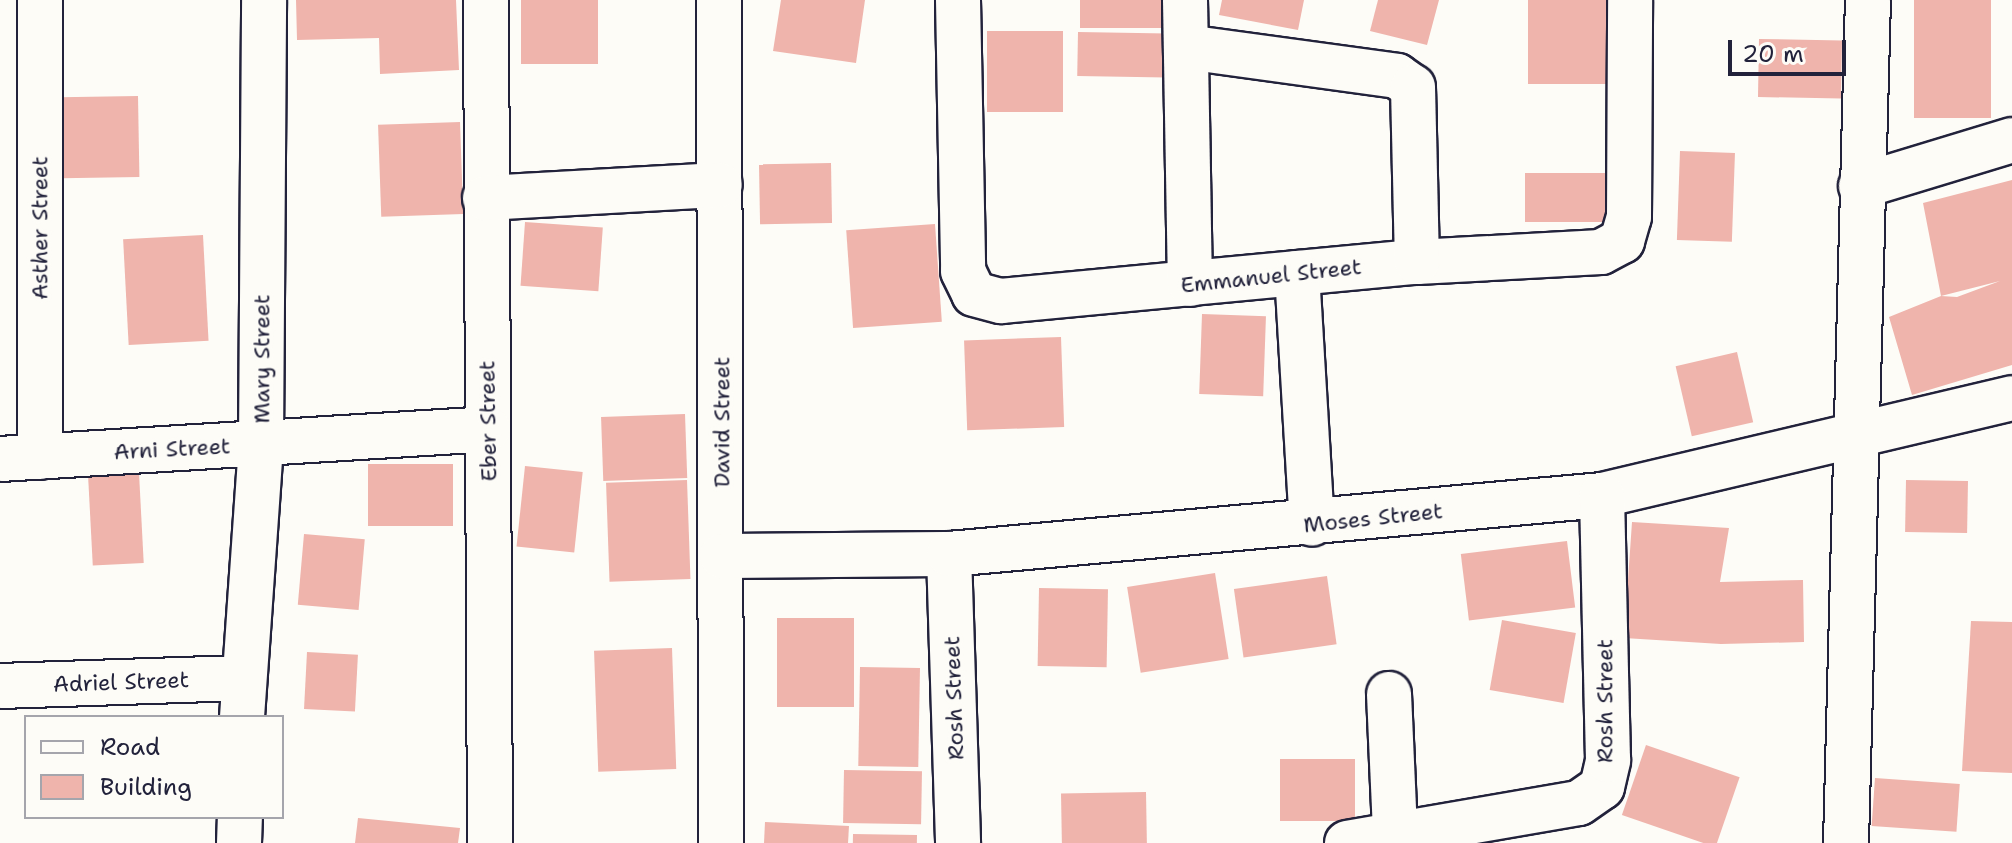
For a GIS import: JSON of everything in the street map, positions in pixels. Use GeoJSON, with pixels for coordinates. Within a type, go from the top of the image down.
{"type":"FeatureCollection","features":[{"type":"Feature","properties":{"kind":"street","name":"Asther Street"},"geometry":{"type":"LineString","coordinates":[[20,458],[40,0]]}},
{"type":"Feature","properties":{"kind":"street","name":"Mary Street"},"geometry":{"type":"LineString","coordinates":[[242,697],[261,444],[264,0]]}},
{"type":"Feature","properties":{"kind":"street","name":"Eber Street"},"geometry":{"type":"LineString","coordinates":[[486,0],[490,843]]}},
{"type":"Feature","properties":{"kind":"street","name":"David Street"},"geometry":{"type":"LineString","coordinates":[[719,0],[721,843]]}},
{"type":"Feature","properties":{"kind":"street","name":"Emmanuel Street"},"geometry":{"type":"LineString","coordinates":[[958,0],[963,271],[974,294],[1001,301],[1417,262],[1601,252],[1622,241],[1629,217],[1630,0]]}},
{"type":"Feature","properties":{"kind":"street"},"geometry":{"type":"LineString","coordinates":[[1185,0],[1190,284]]}},
{"type":"Feature","properties":{"kind":"street"},"geometry":{"type":"LineString","coordinates":[[1846,843],[1868,0]]}},
{"type":"Feature","properties":{"kind":"street"},"geometry":{"type":"LineString","coordinates":[[1186,47],[1397,76],[1413,87],[1417,262]]}},
{"type":"Feature","properties":{"kind":"street"},"geometry":{"type":"LineString","coordinates":[[1861,186],[2012,140]]}},
{"type":"Feature","properties":{"kind":"street"},"geometry":{"type":"LineString","coordinates":[[485,198],[720,185]]}},
{"type":"Feature","properties":{"kind":"street"},"geometry":{"type":"LineString","coordinates":[[1297,273],[1312,524]]}},
{"type":"Feature","properties":{"kind":"street","name":"Moses Street"},"geometry":{"type":"LineString","coordinates":[[722,556],[949,554],[1312,524],[1602,495],[2012,398]]}},
{"type":"Feature","properties":{"kind":"street","name":"Arni Street"},"geometry":{"type":"LineString","coordinates":[[20,458],[488,429]]}},
{"type":"Feature","properties":{"kind":"street","name":"Rosh Street"},"geometry":{"type":"LineString","coordinates":[[1347,843],[1579,803],[1602,787],[1608,760],[1602,495]]}},
{"type":"Feature","properties":{"kind":"street","name":"Rosh Street"},"geometry":{"type":"LineString","coordinates":[[949,554],[958,843]]}},
{"type":"Feature","properties":{"kind":"street","name":"Adriel Street"},"geometry":{"type":"LineString","coordinates":[[0,686],[242,697]]}},
{"type":"Feature","properties":{"kind":"street"},"geometry":{"type":"LineString","coordinates":[[1389,694],[1395,833]]}},
{"type":"Feature","properties":{"kind":"street"},"geometry":{"type":"LineString","coordinates":[[239,843],[240,819]]}},
{"type":"Feature","properties":{"kind":"building"},"geometry":{"type":"Polygon","coordinates":[[[296,0],[456,0],[459,70],[380,74],[379,38],[297,40],[296,0]]]}},
{"type":"Feature","properties":{"kind":"building"},"geometry":{"type":"Polygon","coordinates":[[[521,0],[598,0],[598,64],[521,64],[521,0]]]}},
{"type":"Feature","properties":{"kind":"building"},"geometry":{"type":"Polygon","coordinates":[[[781,0],[865,0],[856,63],[773,51],[781,0]]]}},
{"type":"Feature","properties":{"kind":"building"},"geometry":{"type":"Polygon","coordinates":[[[1080,0],[1164,0],[1164,28],[1080,28],[1080,0]]]}},
{"type":"Feature","properties":{"kind":"building"},"geometry":{"type":"Polygon","coordinates":[[[1222,0],[1304,0],[1298,30],[1219,15],[1222,0]]]}},
{"type":"Feature","properties":{"kind":"building"},"geometry":{"type":"Polygon","coordinates":[[[1378,0],[1439,0],[1427,45],[1370,31],[1378,0]]]}},
{"type":"Feature","properties":{"kind":"building"},"geometry":{"type":"Polygon","coordinates":[[[1528,0],[1608,0],[1608,84],[1528,84],[1528,0]]]}},
{"type":"Feature","properties":{"kind":"building"},"geometry":{"type":"Polygon","coordinates":[[[1914,0],[1991,0],[1991,118],[1914,118],[1914,0]]]}},
{"type":"Feature","properties":{"kind":"building"},"geometry":{"type":"Polygon","coordinates":[[[987,31],[1063,31],[1063,112],[987,112],[987,31]]]}},
{"type":"Feature","properties":{"kind":"building"},"geometry":{"type":"Polygon","coordinates":[[[1078,32],[1167,34],[1166,78],[1077,76],[1078,32]]]}},
{"type":"Feature","properties":{"kind":"building"},"geometry":{"type":"Polygon","coordinates":[[[1759,39],[1842,40],[1841,98],[1758,97],[1759,39]]]}},
{"type":"Feature","properties":{"kind":"building"},"geometry":{"type":"Polygon","coordinates":[[[138,96],[139,177],[61,178],[60,97],[138,96]]]}},
{"type":"Feature","properties":{"kind":"building"},"geometry":{"type":"Polygon","coordinates":[[[460,122],[463,214],[381,217],[378,125],[460,122]]]}},
{"type":"Feature","properties":{"kind":"building"},"geometry":{"type":"Polygon","coordinates":[[[1680,151],[1735,153],[1732,242],[1677,240],[1680,151]]]}},
{"type":"Feature","properties":{"kind":"building"},"geometry":{"type":"Polygon","coordinates":[[[831,163],[832,223],[760,224],[759,164],[831,163]]]}},
{"type":"Feature","properties":{"kind":"building"},"geometry":{"type":"Polygon","coordinates":[[[1525,173],[1610,173],[1610,222],[1525,222],[1525,173]]]}},
{"type":"Feature","properties":{"kind":"building"},"geometry":{"type":"Polygon","coordinates":[[[2012,180],[2012,365],[1912,395],[1889,317],[1941,296],[1923,203],[2012,180]],[[2000,281],[1941,296],[1957,297],[2000,281]]]}},
{"type":"Feature","properties":{"kind":"building"},"geometry":{"type":"Polygon","coordinates":[[[525,222],[603,227],[598,291],[521,286],[525,222]]]}},
{"type":"Feature","properties":{"kind":"building"},"geometry":{"type":"Polygon","coordinates":[[[935,224],[942,322],[853,328],[846,230],[935,224]]]}},
{"type":"Feature","properties":{"kind":"building"},"geometry":{"type":"Polygon","coordinates":[[[203,235],[209,341],[129,345],[123,239],[203,235]]]}},
{"type":"Feature","properties":{"kind":"building"},"geometry":{"type":"Polygon","coordinates":[[[1202,314],[1266,316],[1263,396],[1199,394],[1202,314]]]}},
{"type":"Feature","properties":{"kind":"building"},"geometry":{"type":"Polygon","coordinates":[[[1061,337],[1064,427],[967,430],[964,340],[1061,337]]]}},
{"type":"Feature","properties":{"kind":"building"},"geometry":{"type":"Polygon","coordinates":[[[1737,352],[1753,422],[1692,436],[1676,366],[1737,352]]]}},
{"type":"Feature","properties":{"kind":"building"},"geometry":{"type":"Polygon","coordinates":[[[685,414],[687,478],[603,481],[601,417],[685,414]]]}},
{"type":"Feature","properties":{"kind":"building"},"geometry":{"type":"Polygon","coordinates":[[[368,464],[453,464],[453,526],[368,526],[368,464]]]}},
{"type":"Feature","properties":{"kind":"building"},"geometry":{"type":"Polygon","coordinates":[[[525,466],[583,472],[574,553],[517,547],[525,466]]]}},
{"type":"Feature","properties":{"kind":"building"},"geometry":{"type":"Polygon","coordinates":[[[139,473],[144,563],[93,566],[88,476],[139,473]]]}},
{"type":"Feature","properties":{"kind":"building"},"geometry":{"type":"Polygon","coordinates":[[[687,480],[690,579],[610,582],[606,483],[687,480]]]}},
{"type":"Feature","properties":{"kind":"building"},"geometry":{"type":"Polygon","coordinates":[[[1906,480],[1968,481],[1967,533],[1905,532],[1906,480]]]}},
{"type":"Feature","properties":{"kind":"building"},"geometry":{"type":"Polygon","coordinates":[[[1632,522],[1729,528],[1720,582],[1803,580],[1804,642],[1721,644],[1624,638],[1632,522]]]}},
{"type":"Feature","properties":{"kind":"building"},"geometry":{"type":"Polygon","coordinates":[[[304,534],[365,539],[359,610],[298,605],[304,534]]]}},
{"type":"Feature","properties":{"kind":"building"},"geometry":{"type":"Polygon","coordinates":[[[1567,541],[1575,608],[1469,621],[1461,554],[1567,541]]]}},
{"type":"Feature","properties":{"kind":"building"},"geometry":{"type":"Polygon","coordinates":[[[1215,573],[1229,659],[1141,673],[1127,587],[1215,573]]]}},
{"type":"Feature","properties":{"kind":"building"},"geometry":{"type":"Polygon","coordinates":[[[1327,576],[1337,644],[1244,657],[1234,589],[1327,576]]]}},
{"type":"Feature","properties":{"kind":"building"},"geometry":{"type":"Polygon","coordinates":[[[1039,588],[1108,589],[1107,667],[1038,666],[1039,588]]]}},
{"type":"Feature","properties":{"kind":"building"},"geometry":{"type":"Polygon","coordinates":[[[777,618],[854,618],[854,707],[777,707],[777,618]]]}},
{"type":"Feature","properties":{"kind":"building"},"geometry":{"type":"Polygon","coordinates":[[[1502,620],[1576,633],[1564,703],[1490,690],[1502,620]]]}},
{"type":"Feature","properties":{"kind":"building"},"geometry":{"type":"Polygon","coordinates":[[[1971,621],[2012,622],[2012,773],[1962,771],[1971,621]]]}},
{"type":"Feature","properties":{"kind":"building"},"geometry":{"type":"Polygon","coordinates":[[[672,648],[676,769],[598,772],[594,651],[672,648]]]}},
{"type":"Feature","properties":{"kind":"building"},"geometry":{"type":"Polygon","coordinates":[[[307,652],[358,655],[355,712],[304,709],[307,652]]]}},
{"type":"Feature","properties":{"kind":"building"},"geometry":{"type":"Polygon","coordinates":[[[860,667],[920,668],[918,767],[858,766],[860,667]]]}},
{"type":"Feature","properties":{"kind":"building"},"geometry":{"type":"Polygon","coordinates":[[[1646,745],[1740,777],[1717,843],[1703,843],[1622,815],[1646,745]]]}},
{"type":"Feature","properties":{"kind":"building"},"geometry":{"type":"Polygon","coordinates":[[[1280,759],[1355,759],[1355,821],[1280,821],[1280,759]]]}},
{"type":"Feature","properties":{"kind":"building"},"geometry":{"type":"Polygon","coordinates":[[[844,770],[922,771],[921,824],[843,823],[844,770]]]}},
{"type":"Feature","properties":{"kind":"building"},"geometry":{"type":"Polygon","coordinates":[[[1875,778],[1960,784],[1956,832],[1872,826],[1875,778]]]}},
{"type":"Feature","properties":{"kind":"building"},"geometry":{"type":"Polygon","coordinates":[[[1146,792],[1147,843],[1062,843],[1061,793],[1146,792]]]}},
{"type":"Feature","properties":{"kind":"building"},"geometry":{"type":"Polygon","coordinates":[[[358,818],[460,828],[458,843],[355,843],[358,818]]]}},
{"type":"Feature","properties":{"kind":"building"},"geometry":{"type":"Polygon","coordinates":[[[765,822],[849,826],[848,843],[764,843],[765,822]]]}},
{"type":"Feature","properties":{"kind":"building"},"geometry":{"type":"Polygon","coordinates":[[[853,834],[917,835],[917,843],[853,843],[853,834]]]}}]}
